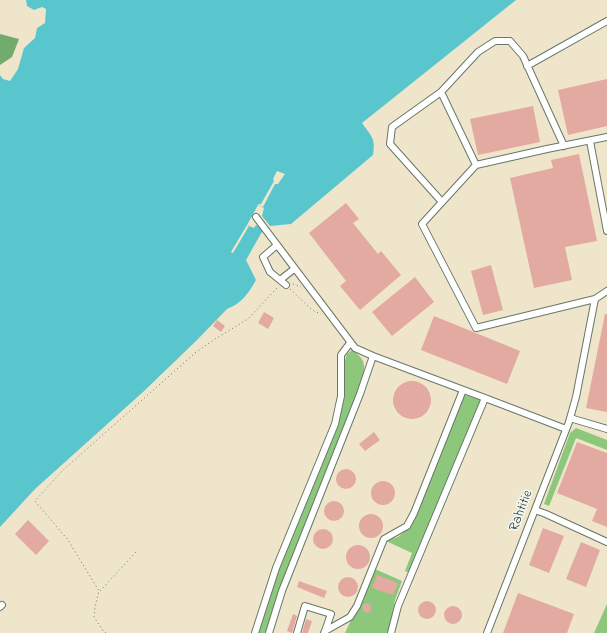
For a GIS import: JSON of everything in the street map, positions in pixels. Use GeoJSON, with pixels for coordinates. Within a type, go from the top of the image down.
{"type":"FeatureCollection","features":[{"type":"Feature","properties":{"kind":"street"},"geometry":{"type":"LineString","coordinates":[[528,66],[607,21]]}},
{"type":"Feature","properties":{"kind":"street"},"geometry":{"type":"LineString","coordinates":[[442,202],[390,144],[392,127],[441,92],[478,52],[495,41],[510,41],[523,56],[564,146]]}},
{"type":"Feature","properties":{"kind":"street"},"geometry":{"type":"LineString","coordinates":[[441,92],[476,165]]}},
{"type":"Feature","properties":{"kind":"street"},"geometry":{"type":"LineString","coordinates":[[607,137],[476,165],[422,224],[476,328],[595,299],[607,291]]}},
{"type":"Feature","properties":{"kind":"street"},"geometry":{"type":"LineString","coordinates":[[590,141],[607,231]]}},
{"type":"Feature","properties":{"kind":"street"},"geometry":{"type":"LineString","coordinates":[[256,217],[355,348],[566,429]]}},
{"type":"Feature","properties":{"kind":"street"},"geometry":{"type":"LineString","coordinates":[[277,245],[263,257],[270,272],[286,285]]}},
{"type":"Feature","properties":{"kind":"street"},"geometry":{"type":"LineString","coordinates":[[280,280],[294,269]]}},
{"type":"Feature","properties":{"kind":"street","name":"Rahtitie"},"geometry":{"type":"LineString","coordinates":[[487,633],[570,418],[576,397],[595,299]]}},
{"type":"Feature","properties":{"kind":"street"},"geometry":{"type":"LineString","coordinates":[[255,633],[276,568],[335,424],[341,396],[341,355],[350,343]]}},
{"type":"Feature","properties":{"kind":"street"},"geometry":{"type":"LineString","coordinates":[[269,633],[282,591],[360,394],[373,356]]}},
{"type":"Feature","properties":{"kind":"street"},"geometry":{"type":"LineString","coordinates":[[325,632],[350,617],[357,606],[384,539],[406,526],[414,513],[463,390]]}},
{"type":"Feature","properties":{"kind":"street"},"geometry":{"type":"LineString","coordinates":[[391,633],[398,606],[485,398]]}},
{"type":"Feature","properties":{"kind":"street"},"geometry":{"type":"LineString","coordinates":[[570,418],[607,429]]}},
{"type":"Feature","properties":{"kind":"street"},"geometry":{"type":"LineString","coordinates":[[535,510],[607,542]]}},
{"type":"Feature","properties":{"kind":"street"},"geometry":{"type":"LineString","coordinates":[[297,633],[305,606],[331,614],[325,632]]}},
{"type":"Feature","properties":{"kind":"path"},"geometry":{"type":"LineString","coordinates":[[99,592],[68,540],[34,500],[62,471],[195,353],[248,319],[277,287],[293,284],[311,291]]}},
{"type":"Feature","properties":{"kind":"path"},"geometry":{"type":"LineString","coordinates":[[286,285],[312,310],[331,318]]}},
{"type":"Feature","properties":{"kind":"path"},"geometry":{"type":"LineString","coordinates":[[106,633],[94,618],[99,592],[137,551]]}},
{"type":"Feature","properties":{"kind":"green space"},"geometry":{"type":"Polygon","coordinates":[[[0,34],[19,39],[12,57],[0,65],[0,34]]]}},
{"type":"Feature","properties":{"kind":"green space"},"geometry":{"type":"Polygon","coordinates":[[[352,350],[359,355],[362,360],[364,375],[285,574],[266,633],[258,633],[278,570],[337,423],[345,396],[344,363],[347,354],[352,350]]]}},
{"type":"Feature","properties":{"kind":"green space"},"geometry":{"type":"Polygon","coordinates":[[[464,395],[481,400],[410,573],[405,571],[412,553],[386,541],[398,537],[408,529],[464,395]]]}},
{"type":"Feature","properties":{"kind":"green space"},"geometry":{"type":"Polygon","coordinates":[[[576,428],[607,440],[607,450],[576,438],[549,506],[544,504],[570,433],[576,428]]]}},
{"type":"Feature","properties":{"kind":"green space"},"geometry":{"type":"Polygon","coordinates":[[[375,569],[402,581],[395,600],[389,633],[345,633],[375,569]]]}},
{"type":"Feature","properties":{"kind":"green space"},"geometry":{"type":"Polygon","coordinates":[[[607,604],[607,633],[594,633],[607,604]]]}},
{"type":"Feature","properties":{"kind":"water"},"geometry":{"type":"Polygon","coordinates":[[[26,0],[516,0],[362,123],[373,141],[373,155],[291,224],[270,226],[262,216],[264,208],[258,205],[247,225],[254,228],[256,225],[263,230],[246,260],[256,280],[247,294],[232,307],[227,309],[143,392],[35,489],[0,527],[0,75],[3,79],[10,81],[18,69],[24,48],[35,38],[37,28],[45,23],[46,9],[42,7],[34,10],[27,6],[26,0]]]}},
{"type":"Feature","properties":{"kind":"pier"},"geometry":{"type":"Polygon","coordinates":[[[277,171],[285,174],[278,184],[275,184],[263,207],[258,205],[261,204],[274,181],[273,179],[277,171]]]}},
{"type":"Feature","properties":{"kind":"pier"},"geometry":{"type":"Polygon","coordinates":[[[247,225],[249,226],[233,253],[231,252],[247,225]]]}},
{"type":"Feature","properties":{"kind":"building"},"geometry":{"type":"Polygon","coordinates":[[[607,79],[607,126],[568,135],[558,90],[607,79]]]}},
{"type":"Feature","properties":{"kind":"building"},"geometry":{"type":"Polygon","coordinates":[[[533,106],[540,142],[478,155],[470,119],[533,106]]]}},
{"type":"Feature","properties":{"kind":"building"},"geometry":{"type":"Polygon","coordinates":[[[579,154],[597,241],[565,247],[572,280],[534,288],[510,178],[553,168],[551,160],[579,154]]]}},
{"type":"Feature","properties":{"kind":"building"},"geometry":{"type":"Polygon","coordinates":[[[346,203],[359,219],[353,223],[378,254],[381,251],[401,275],[360,310],[340,286],[346,281],[309,233],[346,203]]]}},
{"type":"Feature","properties":{"kind":"building"},"geometry":{"type":"Polygon","coordinates":[[[491,265],[503,310],[483,315],[471,271],[491,265]]]}},
{"type":"Feature","properties":{"kind":"building"},"geometry":{"type":"Polygon","coordinates":[[[415,277],[434,302],[392,336],[372,312],[415,277]]]}},
{"type":"Feature","properties":{"kind":"building"},"geometry":{"type":"Polygon","coordinates":[[[264,312],[274,318],[268,329],[258,323],[264,312]]]}},
{"type":"Feature","properties":{"kind":"building"},"geometry":{"type":"Polygon","coordinates":[[[605,314],[607,314],[607,412],[586,408],[605,314]]]}},
{"type":"Feature","properties":{"kind":"building"},"geometry":{"type":"Polygon","coordinates":[[[434,316],[520,351],[507,384],[421,350],[434,316]]]}},
{"type":"Feature","properties":{"kind":"building"},"geometry":{"type":"Polygon","coordinates":[[[217,320],[225,326],[221,332],[213,326],[217,320]]]}},
{"type":"Feature","properties":{"kind":"building"},"geometry":{"type":"Polygon","coordinates":[[[412,381],[422,384],[428,390],[431,400],[428,410],[422,416],[412,419],[402,416],[396,410],[393,400],[396,390],[402,384],[412,381]]]}},
{"type":"Feature","properties":{"kind":"building"},"geometry":{"type":"Polygon","coordinates":[[[374,432],[380,440],[365,451],[359,444],[374,432]]]}},
{"type":"Feature","properties":{"kind":"building"},"geometry":{"type":"Polygon","coordinates":[[[577,442],[607,453],[607,527],[592,521],[597,509],[557,493],[577,442]]]}},
{"type":"Feature","properties":{"kind":"building"},"geometry":{"type":"Polygon","coordinates":[[[346,469],[353,472],[356,479],[353,486],[346,489],[339,486],[336,479],[339,472],[346,469]]]}},
{"type":"Feature","properties":{"kind":"building"},"geometry":{"type":"Polygon","coordinates":[[[383,481],[391,485],[395,493],[391,501],[383,505],[375,501],[371,493],[375,485],[383,481]]]}},
{"type":"Feature","properties":{"kind":"building"},"geometry":{"type":"Polygon","coordinates":[[[334,501],[341,504],[344,511],[341,518],[334,521],[327,518],[324,511],[327,504],[334,501]]]}},
{"type":"Feature","properties":{"kind":"building"},"geometry":{"type":"Polygon","coordinates":[[[371,514],[379,518],[383,526],[379,534],[371,538],[363,534],[359,526],[363,518],[371,514]]]}},
{"type":"Feature","properties":{"kind":"building"},"geometry":{"type":"Polygon","coordinates":[[[28,520],[49,541],[36,555],[15,534],[28,520]]]}},
{"type":"Feature","properties":{"kind":"building"},"geometry":{"type":"Polygon","coordinates":[[[543,528],[564,536],[549,573],[529,565],[543,528]]]}},
{"type":"Feature","properties":{"kind":"building"},"geometry":{"type":"Polygon","coordinates":[[[323,529],[330,532],[333,539],[330,546],[323,549],[316,546],[313,539],[316,532],[323,529]]]}},
{"type":"Feature","properties":{"kind":"building"},"geometry":{"type":"Polygon","coordinates":[[[581,542],[600,550],[586,587],[566,579],[581,542]]]}},
{"type":"Feature","properties":{"kind":"building"},"geometry":{"type":"Polygon","coordinates":[[[358,545],[366,549],[370,557],[366,565],[358,569],[350,565],[346,557],[350,549],[358,545]]]}},
{"type":"Feature","properties":{"kind":"building"},"geometry":{"type":"Polygon","coordinates":[[[377,575],[398,583],[393,595],[372,588],[377,575]]]}},
{"type":"Feature","properties":{"kind":"building"},"geometry":{"type":"Polygon","coordinates":[[[348,577],[355,580],[358,587],[355,594],[348,597],[341,594],[338,587],[341,580],[348,577]]]}},
{"type":"Feature","properties":{"kind":"building"},"geometry":{"type":"Polygon","coordinates":[[[299,581],[327,591],[324,598],[297,587],[299,581]]]}},
{"type":"Feature","properties":{"kind":"building"},"geometry":{"type":"Polygon","coordinates":[[[518,593],[574,614],[567,633],[503,633],[518,593]]]}},
{"type":"Feature","properties":{"kind":"building"},"geometry":{"type":"Polygon","coordinates":[[[427,601],[433,604],[436,610],[433,616],[427,619],[421,616],[418,610],[421,604],[427,601]]]}},
{"type":"Feature","properties":{"kind":"building"},"geometry":{"type":"Polygon","coordinates":[[[367,603],[372,608],[367,613],[362,608],[367,603]]]}},
{"type":"Feature","properties":{"kind":"building"},"geometry":{"type":"Polygon","coordinates":[[[453,606],[459,609],[462,615],[459,621],[453,624],[447,621],[444,615],[447,609],[453,606]]]}},
{"type":"Feature","properties":{"kind":"building"},"geometry":{"type":"Polygon","coordinates":[[[293,614],[297,616],[292,633],[287,631],[293,614]]]}},
{"type":"Feature","properties":{"kind":"building"},"geometry":{"type":"Polygon","coordinates":[[[306,619],[312,621],[308,633],[302,633],[306,619]]]}}]}
